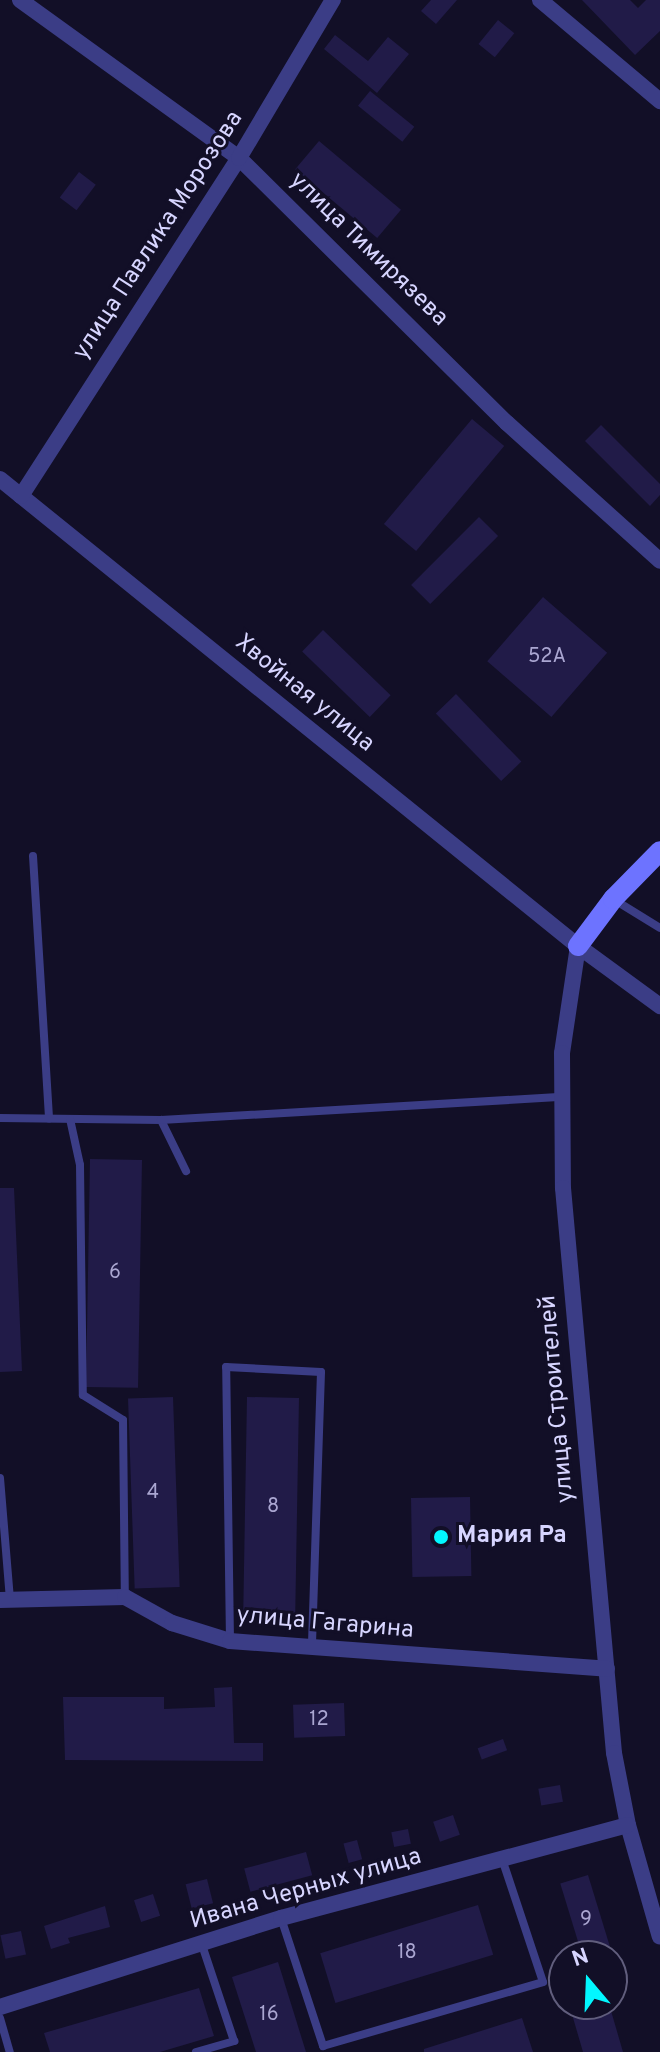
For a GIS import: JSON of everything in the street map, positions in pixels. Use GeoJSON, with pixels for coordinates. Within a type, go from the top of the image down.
{"type":"FeatureCollection","features":[{"type":"Feature","properties":{"kind":"street","name":"улица Тимирязева"},"geometry":{"type":"LineString","coordinates":[[20,0],[239,158],[507,423],[660,561]]}},
{"type":"Feature","properties":{"kind":"street","name":"улица Павлика Морозова"},"geometry":{"type":"LineString","coordinates":[[21,496],[239,158],[333,0]]}},
{"type":"Feature","properties":{"kind":"street"},"geometry":{"type":"LineString","coordinates":[[540,0],[660,101]]}},
{"type":"Feature","properties":{"kind":"street","name":"Хвойная улица"},"geometry":{"type":"LineString","coordinates":[[0,479],[578,946],[660,1006]]}},
{"type":"Feature","properties":{"kind":"street"},"geometry":{"type":"LineString","coordinates":[[578,946],[613,899],[660,851]]}},
{"type":"Feature","properties":{"kind":"street","name":"улица Строителей"},"geometry":{"type":"LineString","coordinates":[[578,946],[562,1053],[563,1188],[614,1753],[628,1825],[660,1937]]}},
{"type":"Feature","properties":{"kind":"street"},"geometry":{"type":"LineString","coordinates":[[5,1600],[125,1597]]}},
{"type":"Feature","properties":{"kind":"street","name":"улица Гагарина"},"geometry":{"type":"LineString","coordinates":[[125,1597],[172,1623],[230,1641],[607,1669]]}},
{"type":"Feature","properties":{"kind":"street","name":"Ивана Черных улица"},"geometry":{"type":"LineString","coordinates":[[0,2007],[281,1918],[628,1825]]}},
{"type":"Feature","properties":{"kind":"lane"},"geometry":{"type":"LineString","coordinates":[[33,856],[49,1119]]}},
{"type":"Feature","properties":{"kind":"lane"},"geometry":{"type":"LineString","coordinates":[[613,899],[660,928]]}},
{"type":"Feature","properties":{"kind":"lane"},"geometry":{"type":"LineString","coordinates":[[0,1118],[161,1120],[563,1097]]}},
{"type":"Feature","properties":{"kind":"lane"},"geometry":{"type":"LineString","coordinates":[[70,1119],[80,1165],[83,1395],[123,1420],[125,1597]]}},
{"type":"Feature","properties":{"kind":"lane"},"geometry":{"type":"LineString","coordinates":[[161,1120],[186,1171]]}},
{"type":"Feature","properties":{"kind":"lane"},"geometry":{"type":"LineString","coordinates":[[230,1641],[226,1367],[321,1372],[312,1648]]}},
{"type":"Feature","properties":{"kind":"lane"},"geometry":{"type":"LineString","coordinates":[[0,1478],[5,1600]]}},
{"type":"Feature","properties":{"kind":"lane"},"geometry":{"type":"LineString","coordinates":[[281,1918],[323,2046],[543,1982],[502,1859]]}},
{"type":"Feature","properties":{"kind":"lane"},"geometry":{"type":"LineString","coordinates":[[196,2052],[234,2041],[202,1945]]}},
{"type":"Feature","properties":{"kind":"lane"},"geometry":{"type":"LineString","coordinates":[[0,2018],[10,2052]]}},
{"type":"Feature","properties":{"kind":"building"},"geometry":{"type":"Polygon","coordinates":[[[431,0],[457,0],[436,24],[421,11],[431,0]]]}},
{"type":"Feature","properties":{"kind":"building"},"geometry":{"type":"Polygon","coordinates":[[[582,0],[630,0],[638,8],[646,0],[660,0],[660,31],[635,55],[582,0]]]}},
{"type":"Feature","properties":{"kind":"building"},"geometry":{"type":"Polygon","coordinates":[[[498,20],[514,33],[495,57],[478,44],[498,20]]]}},
{"type":"Feature","properties":{"kind":"building"},"geometry":{"type":"Polygon","coordinates":[[[335,35],[368,61],[388,37],[409,54],[377,93],[324,49],[335,35]]]}},
{"type":"Feature","properties":{"kind":"building"},"geometry":{"type":"Polygon","coordinates":[[[370,91],[414,127],[402,142],[358,106],[370,91]]]}},
{"type":"Feature","properties":{"kind":"building"},"geometry":{"type":"Polygon","coordinates":[[[319,141],[401,210],[377,238],[295,169],[319,141]]]}},
{"type":"Feature","properties":{"kind":"building"},"geometry":{"type":"Polygon","coordinates":[[[79,172],[96,185],[77,210],[60,198],[79,172]]]}},
{"type":"Feature","properties":{"kind":"building"},"geometry":{"type":"Polygon","coordinates":[[[472,419],[504,446],[416,551],[384,524],[472,419]]]}},
{"type":"Feature","properties":{"kind":"building"},"geometry":{"type":"Polygon","coordinates":[[[601,425],[660,484],[660,495],[650,506],[585,441],[601,425]]]}},
{"type":"Feature","properties":{"kind":"building"},"geometry":{"type":"Polygon","coordinates":[[[479,517],[498,536],[430,604],[411,585],[479,517]]]}},
{"type":"Feature","properties":{"kind":"building"},"geometry":{"type":"Polygon","coordinates":[[[543,597],[607,653],[551,717],[487,661],[543,597]]]}},
{"type":"Feature","properties":{"kind":"building"},"geometry":{"type":"Polygon","coordinates":[[[323,630],[391,695],[370,717],[302,652],[323,630]]]}},
{"type":"Feature","properties":{"kind":"building"},"geometry":{"type":"Polygon","coordinates":[[[456,694],[521,762],[501,781],[436,713],[456,694]]]}},
{"type":"Feature","properties":{"kind":"building"},"geometry":{"type":"Polygon","coordinates":[[[90,1159],[142,1160],[138,1388],[86,1387],[90,1159]]]}},
{"type":"Feature","properties":{"kind":"building"},"geometry":{"type":"Polygon","coordinates":[[[0,1188],[14,1188],[22,1371],[0,1372],[0,1188]]]}},
{"type":"Feature","properties":{"kind":"building"},"geometry":{"type":"Polygon","coordinates":[[[173,1397],[180,1587],[135,1588],[128,1399],[173,1397]]]}},
{"type":"Feature","properties":{"kind":"building"},"geometry":{"type":"Polygon","coordinates":[[[247,1397],[299,1398],[295,1618],[243,1617],[247,1397]]]}},
{"type":"Feature","properties":{"kind":"building","name":"Мария Ра"},"geometry":{"type":"Polygon","coordinates":[[[470,1497],[471,1576],[412,1577],[411,1498],[470,1497]]]}},
{"type":"Feature","properties":{"kind":"building"},"geometry":{"type":"Polygon","coordinates":[[[232,1687],[234,1743],[263,1743],[263,1761],[65,1760],[63,1697],[164,1697],[164,1709],[215,1707],[214,1688],[232,1687]]]}},
{"type":"Feature","properties":{"kind":"building"},"geometry":{"type":"Polygon","coordinates":[[[344,1703],[345,1736],[294,1738],[293,1705],[344,1703]]]}},
{"type":"Feature","properties":{"kind":"building"},"geometry":{"type":"Polygon","coordinates":[[[503,1739],[507,1750],[482,1760],[478,1748],[503,1739]]]}},
{"type":"Feature","properties":{"kind":"building"},"geometry":{"type":"Polygon","coordinates":[[[560,1785],[563,1802],[541,1806],[538,1789],[560,1785]]]}},
{"type":"Feature","properties":{"kind":"building"},"geometry":{"type":"Polygon","coordinates":[[[453,1815],[460,1835],[440,1842],[433,1822],[453,1815]]]}},
{"type":"Feature","properties":{"kind":"building"},"geometry":{"type":"Polygon","coordinates":[[[408,1829],[411,1844],[394,1847],[391,1832],[408,1829]]]}},
{"type":"Feature","properties":{"kind":"building"},"geometry":{"type":"Polygon","coordinates":[[[357,1840],[362,1859],[349,1863],[343,1844],[357,1840]]]}},
{"type":"Feature","properties":{"kind":"building"},"geometry":{"type":"Polygon","coordinates":[[[306,1852],[312,1875],[250,1892],[244,1869],[306,1852]]]}},
{"type":"Feature","properties":{"kind":"building"},"geometry":{"type":"Polygon","coordinates":[[[588,1875],[608,1940],[578,1940],[560,1883],[588,1875]]]}},
{"type":"Feature","properties":{"kind":"building"},"geometry":{"type":"Polygon","coordinates":[[[207,1879],[213,1903],[192,1909],[186,1884],[207,1879]]]}},
{"type":"Feature","properties":{"kind":"building"},"geometry":{"type":"Polygon","coordinates":[[[153,1894],[160,1916],[141,1922],[134,1900],[153,1894]]]}},
{"type":"Feature","properties":{"kind":"building"},"geometry":{"type":"Polygon","coordinates":[[[478,1905],[493,1955],[335,2003],[320,1953],[478,1905]]]}},
{"type":"Feature","properties":{"kind":"building"},"geometry":{"type":"Polygon","coordinates":[[[105,1906],[110,1927],[68,1938],[70,1943],[51,1949],[44,1926],[105,1906]]]}},
{"type":"Feature","properties":{"kind":"building"},"geometry":{"type":"Polygon","coordinates":[[[21,1931],[26,1954],[5,1959],[0,1935],[21,1931]]]}},
{"type":"Feature","properties":{"kind":"building"},"geometry":{"type":"Polygon","coordinates":[[[278,1962],[306,2052],[256,2052],[232,1977],[278,1962]]]}},
{"type":"Feature","properties":{"kind":"building"},"geometry":{"type":"Polygon","coordinates":[[[199,1988],[214,2036],[160,2052],[50,2052],[44,2033],[199,1988]]]}},
{"type":"Feature","properties":{"kind":"building"},"geometry":{"type":"Polygon","coordinates":[[[522,2018],[533,2052],[424,2052],[424,2049],[522,2018]]]}},
{"type":"Feature","properties":{"kind":"building"},"geometry":{"type":"Polygon","coordinates":[[[574,2020],[614,2020],[623,2052],[583,2052],[574,2020]]]}},
{"type":"Feature","properties":{"kind":"place","name":"Мария Ра"},"geometry":{"type":"Point","coordinates":[441,1537]}}]}
